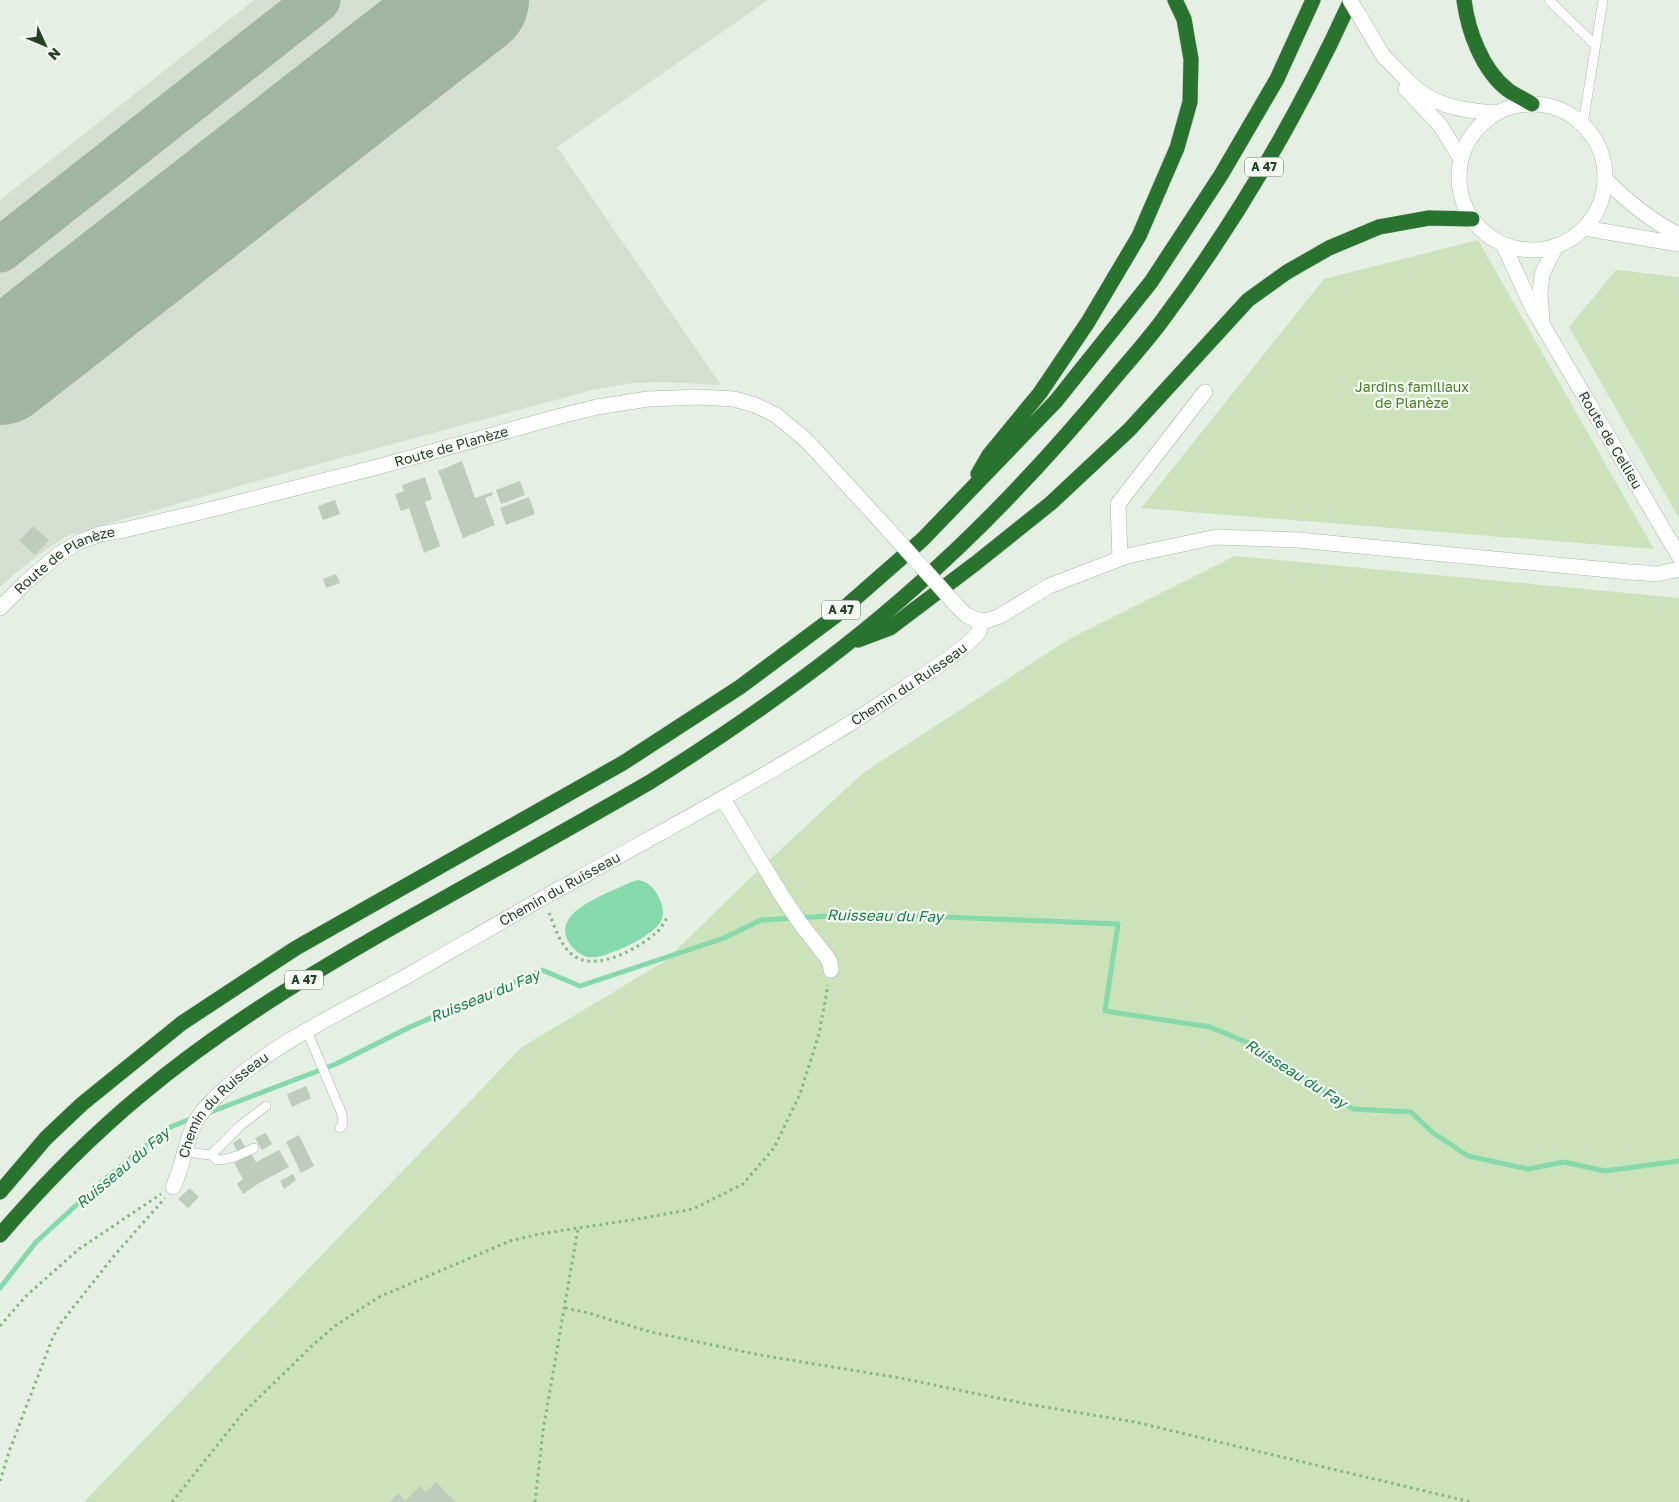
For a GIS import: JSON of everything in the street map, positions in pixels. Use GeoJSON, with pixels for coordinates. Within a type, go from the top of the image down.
{"type":"FeatureCollection","features":[{"type":"Feature","properties":{"kind":"highway"},"geometry":{"type":"LineString","coordinates":[[967,494],[989,456],[1040,393],[1088,322],[1139,236],[1176,148],[1190,102],[1191,59],[1184,19],[1175,0]]}},
{"type":"Feature","properties":{"kind":"highway","name":"A 47"},"geometry":{"type":"LineString","coordinates":[[0,1192],[46,1138],[95,1093],[182,1023],[296,948],[624,763],[740,687],[834,616],[923,539],[1056,401],[1151,282],[1221,175],[1268,95],[1313,0]]}},
{"type":"Feature","properties":{"kind":"highway","name":"A 47"},"geometry":{"type":"LineString","coordinates":[[0,1235],[66,1162],[105,1125],[143,1093],[227,1030],[276,997],[386,930],[650,782],[756,712],[848,644],[913,589],[1008,498],[1091,407],[1160,324],[1220,238],[1259,176],[1291,120],[1350,0]]}},
{"type":"Feature","properties":{"kind":"highway"},"geometry":{"type":"LineString","coordinates":[[1464,0],[1474,42],[1489,69],[1508,89],[1532,104]]}},
{"type":"Feature","properties":{"kind":"highway"},"geometry":{"type":"LineString","coordinates":[[848,644],[890,628],[976,563],[1050,502],[1129,430],[1248,300],[1287,272],[1329,248],[1379,227],[1429,218],[1472,219]]}},
{"type":"Feature","properties":{"kind":"street"},"geometry":{"type":"LineString","coordinates":[[1350,0],[1397,78],[1440,125],[1461,159]]}},
{"type":"Feature","properties":{"kind":"street"},"geometry":{"type":"LineString","coordinates":[[1384,57],[1419,91],[1444,104],[1466,111],[1496,113]]}},
{"type":"Feature","properties":{"kind":"street"},"geometry":{"type":"LineString","coordinates":[[1532,104],[1552,106],[1567,112],[1583,124],[1597,142],[1603,160],[1605,179],[1603,195],[1595,214],[1584,228],[1572,238],[1556,246],[1539,250],[1522,249],[1503,244],[1487,235],[1472,219],[1462,199],[1459,178],[1461,159],[1468,141],[1480,125],[1496,113],[1516,106],[1532,104]]}},
{"type":"Feature","properties":{"kind":"street"},"geometry":{"type":"LineString","coordinates":[[1605,179],[1636,207],[1679,235]]}},
{"type":"Feature","properties":{"kind":"street"},"geometry":{"type":"LineString","coordinates":[[1584,228],[1679,244]]}},
{"type":"Feature","properties":{"kind":"street","name":"Route de Cellieu"},"geometry":{"type":"LineString","coordinates":[[1503,244],[1517,278],[1543,325],[1679,556]]}},
{"type":"Feature","properties":{"kind":"street","name":"Route de Cellieu"},"geometry":{"type":"LineString","coordinates":[[1543,325],[1540,294],[1542,274],[1556,246]]}},
{"type":"Feature","properties":{"kind":"street"},"geometry":{"type":"LineString","coordinates":[[1120,559],[1118,504],[1205,392]]}},
{"type":"Feature","properties":{"kind":"street","name":"Route de Planèze"},"geometry":{"type":"LineString","coordinates":[[0,608],[25,583],[59,554],[79,542],[100,534],[212,509],[381,466],[557,416],[648,399],[699,397],[734,399],[755,405],[776,415],[807,440],[958,607],[966,614],[980,621]]}},
{"type":"Feature","properties":{"kind":"street"},"geometry":{"type":"LineString","coordinates":[[980,621],[1000,616],[1049,586],[1120,559],[1216,538],[1298,540],[1657,574],[1679,569]]}},
{"type":"Feature","properties":{"kind":"street","name":"Chemin du Ruisseau"},"geometry":{"type":"LineString","coordinates":[[173,1187],[194,1124],[217,1095],[264,1058],[350,1005],[409,975],[541,899],[723,799],[834,734],[933,669],[973,638],[979,631],[980,621]]}},
{"type":"Feature","properties":{"kind":"street"},"geometry":{"type":"LineString","coordinates":[[723,799],[752,849],[797,918],[826,956],[831,970]]}},
{"type":"Feature","properties":{"kind":"lane"},"geometry":{"type":"LineString","coordinates":[[1549,0],[1596,45]]}},
{"type":"Feature","properties":{"kind":"lane"},"geometry":{"type":"LineString","coordinates":[[1583,124],[1603,0]]}},
{"type":"Feature","properties":{"kind":"lane"},"geometry":{"type":"LineString","coordinates":[[307,1031],[342,1114],[343,1124],[340,1128]]}},
{"type":"Feature","properties":{"kind":"lane"},"geometry":{"type":"LineString","coordinates":[[211,1155],[241,1124],[266,1106]]}},
{"type":"Feature","properties":{"kind":"lane"},"geometry":{"type":"LineString","coordinates":[[186,1152],[211,1155],[217,1160],[222,1160],[240,1155],[254,1148]]}},
{"type":"Feature","properties":{"kind":"path"},"geometry":{"type":"LineString","coordinates":[[541,899],[565,948],[582,960],[591,962],[615,956],[635,948],[660,929],[667,918]]}},
{"type":"Feature","properties":{"kind":"path"},"geometry":{"type":"LineString","coordinates":[[172,1502],[243,1412],[335,1326],[380,1297],[510,1241],[535,1235],[693,1209],[742,1184],[774,1148],[800,1094],[819,1034],[831,970]]}},
{"type":"Feature","properties":{"kind":"path"},"geometry":{"type":"LineString","coordinates":[[0,1326],[26,1296],[79,1249],[173,1187]]}},
{"type":"Feature","properties":{"kind":"path"},"geometry":{"type":"LineString","coordinates":[[0,1481],[53,1337],[113,1257],[164,1200],[173,1187]]}},
{"type":"Feature","properties":{"kind":"path"},"geometry":{"type":"LineString","coordinates":[[535,1502],[543,1431],[578,1228]]}},
{"type":"Feature","properties":{"kind":"path"},"geometry":{"type":"LineString","coordinates":[[565,1308],[588,1312],[651,1332],[760,1355],[900,1378],[1027,1404],[1135,1422],[1471,1502]]}},
{"type":"Feature","properties":{"kind":"shaded area"},"geometry":{"type":"Polygon","coordinates":[[[254,0],[768,0],[557,147],[721,385],[666,382],[632,383],[592,390],[271,477],[69,535],[41,553],[0,587],[0,200],[254,0]]]}},
{"type":"Feature","properties":{"kind":"shaded area"},"geometry":{"type":"Polygon","coordinates":[[[638,880],[650,885],[661,902],[663,915],[657,926],[638,940],[602,956],[588,957],[573,948],[565,933],[565,927],[572,915],[596,898],[638,880]]]}},
{"type":"Feature","properties":{"kind":"green space","name":"Jardins familiaux de Planèze"},"geometry":{"type":"Polygon","coordinates":[[[1478,240],[1654,549],[1141,508],[1324,279],[1478,240]]]}},
{"type":"Feature","properties":{"kind":"green space"},"geometry":{"type":"Polygon","coordinates":[[[1616,270],[1679,277],[1679,518],[1569,327],[1616,270]]]}},
{"type":"Feature","properties":{"kind":"green space"},"geometry":{"type":"Polygon","coordinates":[[[1235,556],[1679,598],[1679,1502],[84,1502],[522,1047],[665,961],[748,880],[863,773],[1069,639],[1235,556]]]}},
{"type":"Feature","properties":{"kind":"building"},"geometry":{"type":"Polygon","coordinates":[[[462,461],[475,498],[492,492],[493,495],[485,498],[495,525],[463,538],[438,471],[462,461]]]}},
{"type":"Feature","properties":{"kind":"building"},"geometry":{"type":"Polygon","coordinates":[[[425,477],[432,499],[425,502],[440,546],[424,553],[409,508],[401,511],[395,494],[404,491],[402,485],[425,477]]]}},
{"type":"Feature","properties":{"kind":"building"},"geometry":{"type":"Polygon","coordinates":[[[520,481],[525,495],[501,504],[496,490],[520,481]]]}},
{"type":"Feature","properties":{"kind":"building"},"geometry":{"type":"Polygon","coordinates":[[[529,497],[535,514],[506,525],[500,508],[529,497]]]}},
{"type":"Feature","properties":{"kind":"building"},"geometry":{"type":"Polygon","coordinates":[[[335,500],[340,514],[323,520],[318,506],[335,500]]]}},
{"type":"Feature","properties":{"kind":"building"},"geometry":{"type":"Polygon","coordinates":[[[33,526],[49,540],[35,555],[19,541],[33,526]]]}},
{"type":"Feature","properties":{"kind":"building"},"geometry":{"type":"Polygon","coordinates":[[[336,574],[340,583],[326,588],[323,579],[336,574]]]}},
{"type":"Feature","properties":{"kind":"building"},"geometry":{"type":"Polygon","coordinates":[[[306,1086],[311,1098],[292,1107],[287,1094],[306,1086]]]}},
{"type":"Feature","properties":{"kind":"building"},"geometry":{"type":"Polygon","coordinates":[[[266,1133],[272,1144],[262,1150],[255,1138],[266,1133]]]}},
{"type":"Feature","properties":{"kind":"building"},"geometry":{"type":"Polygon","coordinates":[[[299,1135],[314,1166],[301,1173],[286,1142],[299,1135]]]}},
{"type":"Feature","properties":{"kind":"building"},"geometry":{"type":"Polygon","coordinates":[[[240,1138],[246,1148],[238,1152],[233,1143],[240,1138]]]}},
{"type":"Feature","properties":{"kind":"building"},"geometry":{"type":"Polygon","coordinates":[[[279,1150],[289,1167],[243,1194],[237,1184],[243,1179],[234,1163],[251,1154],[256,1162],[279,1150]]]}},
{"type":"Feature","properties":{"kind":"building"},"geometry":{"type":"Polygon","coordinates":[[[293,1174],[296,1180],[284,1189],[280,1181],[293,1174]]]}},
{"type":"Feature","properties":{"kind":"building"},"geometry":{"type":"Polygon","coordinates":[[[190,1188],[199,1197],[188,1208],[178,1199],[190,1188]]]}},
{"type":"Feature","properties":{"kind":"building"},"geometry":{"type":"Polygon","coordinates":[[[436,1482],[455,1502],[390,1502],[398,1493],[405,1501],[420,1486],[426,1492],[436,1482]]]}},
{"type":"Feature","properties":{"kind":"waterway","name":"Ruisseau du Fay"},"geometry":{"type":"LineString","coordinates":[[208,1113],[336,1064],[410,1027],[542,970],[580,986],[724,938],[761,920],[829,916],[847,913],[1118,924],[1105,1011],[1210,1027],[1256,1046],[1353,1109],[1411,1112],[1432,1132],[1468,1156],[1528,1169],[1564,1162],[1605,1171],[1679,1161]]}},
{"type":"Feature","properties":{"kind":"waterway","name":"Ruisseau du Fay"},"geometry":{"type":"LineString","coordinates":[[0,1288],[36,1242],[105,1179],[168,1128],[193,1118]]}},
{"type":"Feature","properties":{"kind":"taxiway"},"geometry":{"type":"LineString","coordinates":[[0,250],[318,0]]}},
{"type":"Feature","properties":{"kind":"runway"},"geometry":{"type":"LineString","coordinates":[[0,369],[473,0]]}}]}
